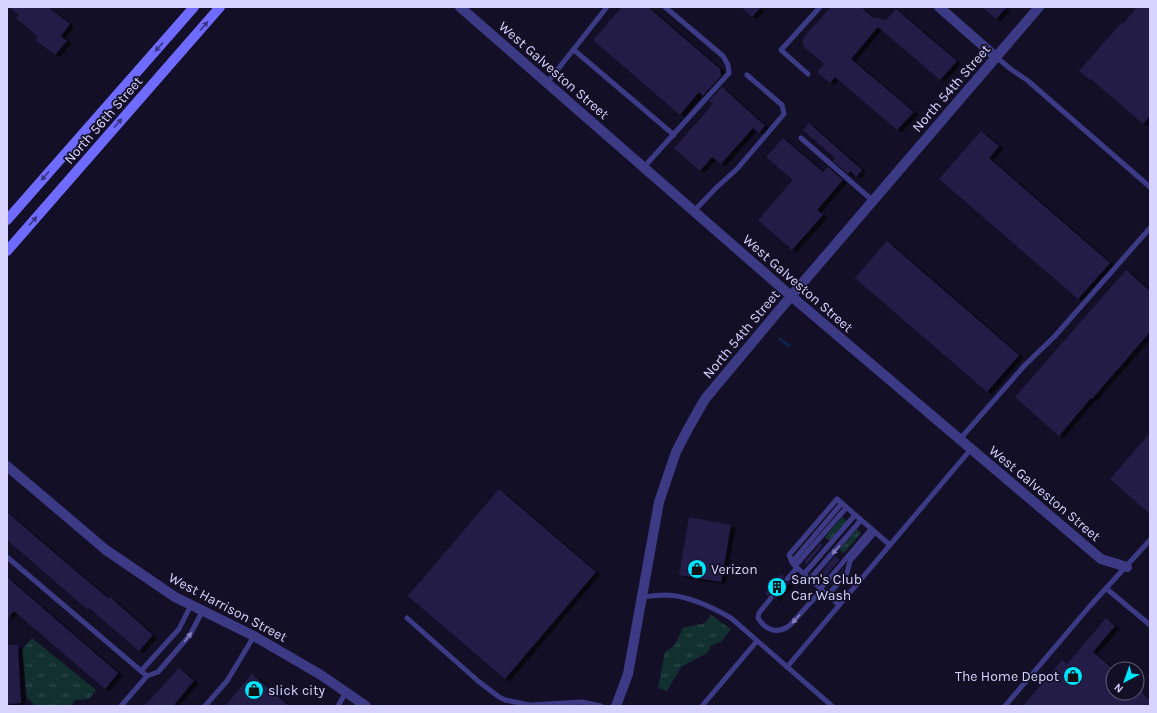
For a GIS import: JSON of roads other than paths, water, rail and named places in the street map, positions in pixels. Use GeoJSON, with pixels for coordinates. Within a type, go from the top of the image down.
{"type":"FeatureCollection","features":[{"type":"Feature","properties":{"kind":"main road","name":"North 56th Street"},"geometry":{"type":"LineString","coordinates":[[7,220],[194,7]]}},
{"type":"Feature","properties":{"kind":"main road","name":"North 56th Street"},"geometry":{"type":"LineString","coordinates":[[7,251],[220,7]]}},
{"type":"Feature","properties":{"kind":"street","name":"West Galveston Street"},"geometry":{"type":"LineString","coordinates":[[460,7],[791,296],[1101,559],[1126,567]]}},
{"type":"Feature","properties":{"kind":"street"},"geometry":{"type":"LineString","coordinates":[[939,7],[996,57]]}},
{"type":"Feature","properties":{"kind":"street","name":"North 54th Street"},"geometry":{"type":"LineString","coordinates":[[616,706],[628,674],[659,502],[676,452],[705,399],[791,296],[1039,7]]}},
{"type":"Feature","properties":{"kind":"street","name":"West Harrison Street"},"geometry":{"type":"LineString","coordinates":[[7,466],[106,550],[175,597],[254,636],[321,675],[366,706]]}},
{"type":"Feature","properties":{"kind":"lane"},"geometry":{"type":"LineString","coordinates":[[547,83],[607,7]]}},
{"type":"Feature","properties":{"kind":"lane"},"geometry":{"type":"LineString","coordinates":[[644,168],[728,75],[730,69],[723,56],[665,7]]}},
{"type":"Feature","properties":{"kind":"lane"},"geometry":{"type":"LineString","coordinates":[[808,74],[781,50],[820,7]]}},
{"type":"Feature","properties":{"kind":"lane"},"geometry":{"type":"LineString","coordinates":[[574,50],[674,135]]}},
{"type":"Feature","properties":{"kind":"lane"},"geometry":{"type":"LineString","coordinates":[[996,57],[1027,80],[1150,187]]}},
{"type":"Feature","properties":{"kind":"lane"},"geometry":{"type":"LineString","coordinates":[[694,211],[717,187],[738,169],[784,114],[782,105],[747,75]]}},
{"type":"Feature","properties":{"kind":"lane"},"geometry":{"type":"LineString","coordinates":[[801,138],[873,201]]}},
{"type":"Feature","properties":{"kind":"lane"},"geometry":{"type":"LineString","coordinates":[[960,439],[1025,365],[1055,336],[1150,228]]}},
{"type":"Feature","properties":{"kind":"lane"},"geometry":{"type":"LineString","coordinates":[[787,667],[971,449]]}},
{"type":"Feature","properties":{"kind":"lane"},"geometry":{"type":"LineString","coordinates":[[839,604],[804,574],[795,565],[789,555],[837,499],[890,545]]}},
{"type":"Feature","properties":{"kind":"lane"},"geometry":{"type":"LineString","coordinates":[[787,579],[795,565],[846,508]]}},
{"type":"Feature","properties":{"kind":"lane"},"geometry":{"type":"LineString","coordinates":[[804,574],[855,515]]}},
{"type":"Feature","properties":{"kind":"lane"},"geometry":{"type":"LineString","coordinates":[[810,579],[861,520]]}},
{"type":"Feature","properties":{"kind":"lane"},"geometry":{"type":"LineString","coordinates":[[771,598],[759,613],[758,618],[765,627],[774,631],[779,631],[790,626],[873,530]]}},
{"type":"Feature","properties":{"kind":"lane"},"geometry":{"type":"LineString","coordinates":[[828,595],[846,573],[850,561],[873,530]]}},
{"type":"Feature","properties":{"kind":"lane"},"geometry":{"type":"LineString","coordinates":[[1005,706],[1084,613],[1150,540]]}},
{"type":"Feature","properties":{"kind":"lane"},"geometry":{"type":"LineString","coordinates":[[7,557],[147,676]]}},
{"type":"Feature","properties":{"kind":"lane"},"geometry":{"type":"LineString","coordinates":[[1107,589],[1150,626]]}},
{"type":"Feature","properties":{"kind":"lane"},"geometry":{"type":"LineString","coordinates":[[642,597],[667,595],[690,599],[718,610],[731,618],[832,706]]}},
{"type":"Feature","properties":{"kind":"lane"},"geometry":{"type":"LineString","coordinates":[[141,671],[179,629],[191,605]]}},
{"type":"Feature","properties":{"kind":"lane"},"geometry":{"type":"LineString","coordinates":[[121,706],[147,676],[158,672],[190,636],[203,610]]}},
{"type":"Feature","properties":{"kind":"lane"},"geometry":{"type":"LineString","coordinates":[[407,618],[478,681],[505,700],[530,705],[582,702],[601,706]]}},
{"type":"Feature","properties":{"kind":"lane"},"geometry":{"type":"LineString","coordinates":[[205,706],[227,681],[254,636]]}},
{"type":"Feature","properties":{"kind":"lane"},"geometry":{"type":"LineString","coordinates":[[702,706],[757,641]]}},
{"type":"Feature","properties":{"kind":"lane"},"geometry":{"type":"LineString","coordinates":[[338,706],[346,692]]}},
{"type":"Feature","properties":{"kind":"waterway"},"geometry":{"type":"LineString","coordinates":[[780,339],[789,346]]}},
{"type":"Feature","properties":{"kind":"place","name":"Verizon"},"geometry":{"type":"Point","coordinates":[697,569]}},
{"type":"Feature","properties":{"kind":"place","name":"Sam's Club Car Wash"},"geometry":{"type":"Point","coordinates":[777,587]}},
{"type":"Feature","properties":{"kind":"place","name":"The Home Depot"},"geometry":{"type":"Point","coordinates":[1073,676]}},
{"type":"Feature","properties":{"kind":"place","name":"slick city"},"geometry":{"type":"Point","coordinates":[254,690]}}]}
